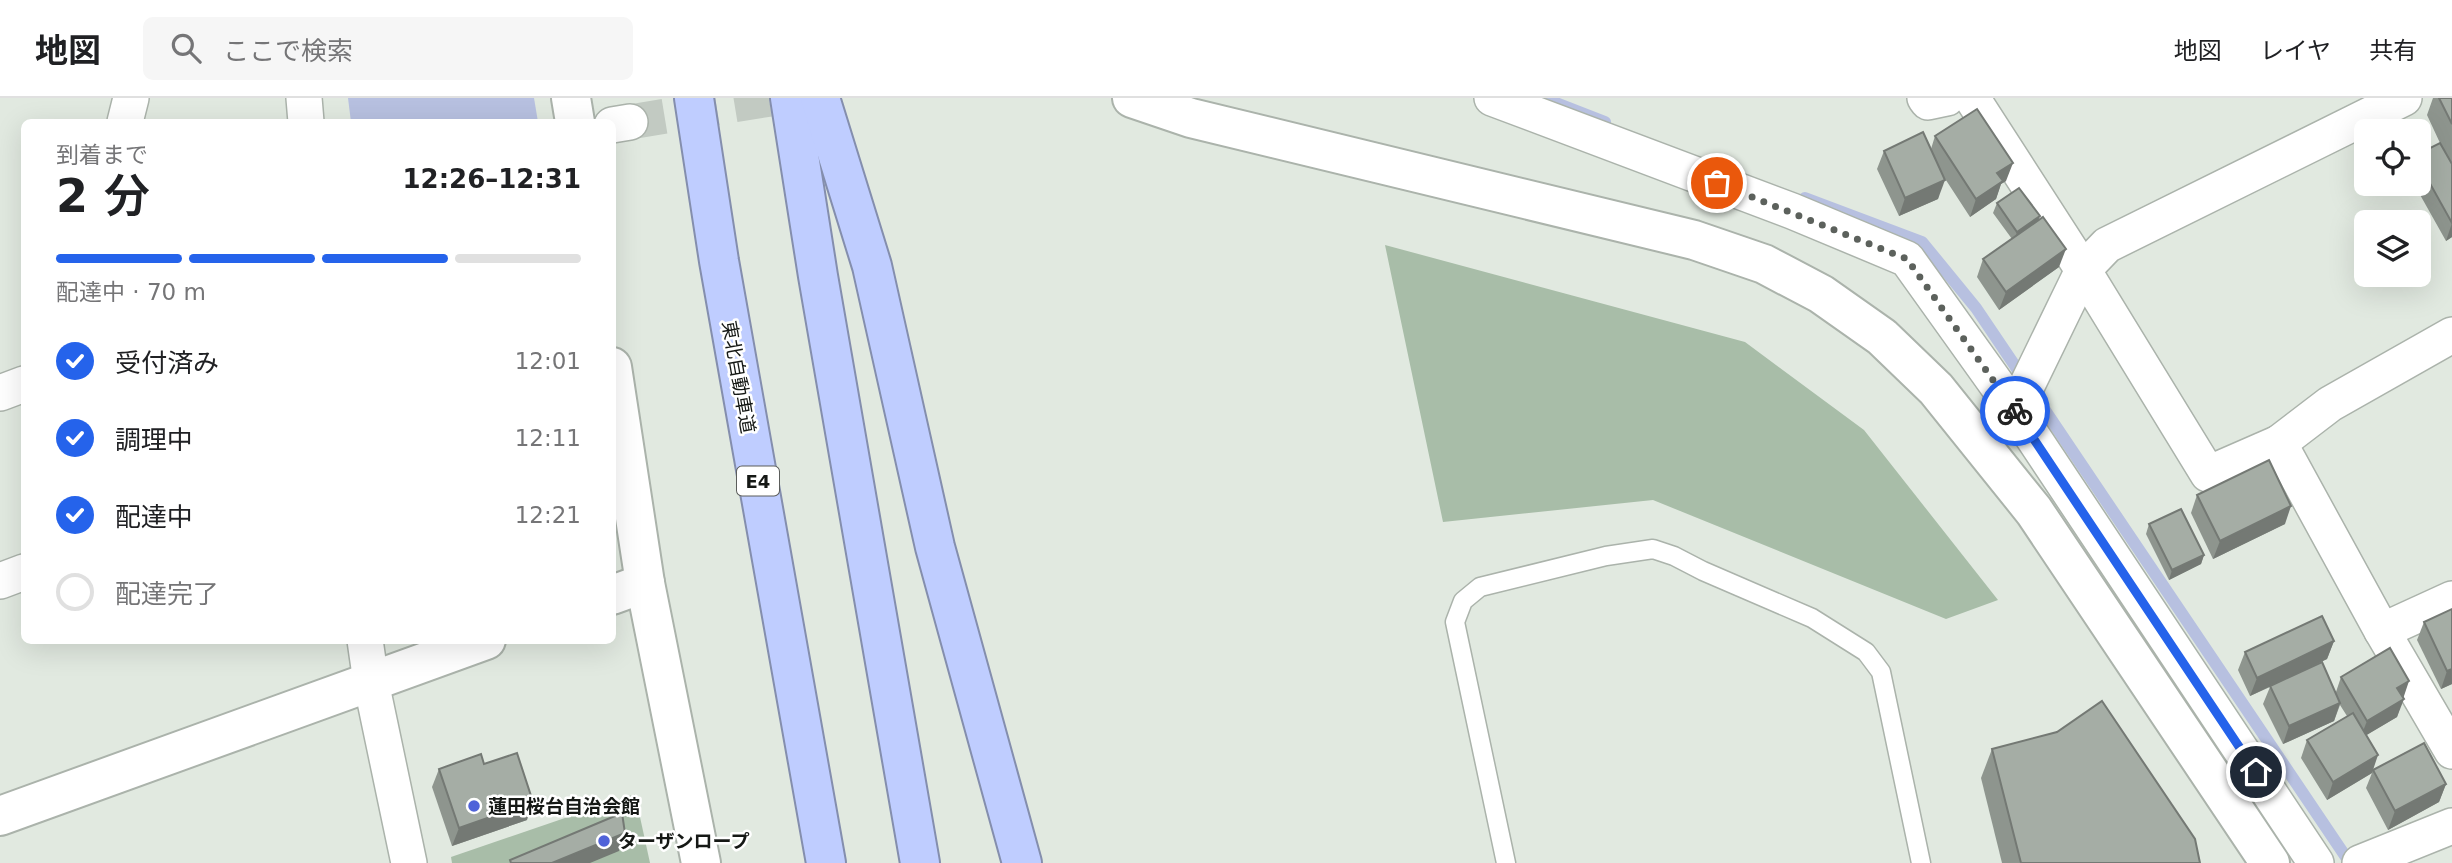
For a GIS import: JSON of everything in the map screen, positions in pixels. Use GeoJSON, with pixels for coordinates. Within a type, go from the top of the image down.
{"type":"FeatureCollection","features":[{"type":"Feature","properties":{"kind":"highway","name":"東北自動車道"},"geometry":{"type":"LineString","coordinates":[[694,98],[719,261],[826,863]]}},
{"type":"Feature","properties":{"kind":"highway"},"geometry":{"type":"LineString","coordinates":[[790,98],[920,863]]}},
{"type":"Feature","properties":{"kind":"highway"},"geometry":{"type":"LineString","coordinates":[[820,98],[872,266],[936,547],[1022,863]]}},
{"type":"Feature","properties":{"kind":"street"},"geometry":{"type":"LineString","coordinates":[[126,119],[131,98]]}},
{"type":"Feature","properties":{"kind":"street"},"geometry":{"type":"LineString","coordinates":[[304,98],[306,119]]}},
{"type":"Feature","properties":{"kind":"street"},"geometry":{"type":"LineString","coordinates":[[571,98],[574,119]]}},
{"type":"Feature","properties":{"kind":"street"},"geometry":{"type":"LineString","coordinates":[[1132,98],[1191,118],[1694,240],[1764,264],[1821,294],[1882,337],[1936,390],[2035,511],[2270,863]]}},
{"type":"Feature","properties":{"kind":"street"},"geometry":{"type":"LineString","coordinates":[[1492,98],[1792,211],[1907,259],[2015,411],[2316,863]]}},
{"type":"Feature","properties":{"kind":"street"},"geometry":{"type":"LineString","coordinates":[[1925,98],[1928,102],[1947,98]]}},
{"type":"Feature","properties":{"kind":"street"},"geometry":{"type":"LineString","coordinates":[[1972,98],[2083,270],[2208,474],[2279,443],[2330,404],[2452,335]]}},
{"type":"Feature","properties":{"kind":"street"},"geometry":{"type":"LineString","coordinates":[[2015,411],[2083,270],[2107,245],[2404,98]]}},
{"type":"Feature","properties":{"kind":"street"},"geometry":{"type":"LineString","coordinates":[[0,393],[21,385]]}},
{"type":"Feature","properties":{"kind":"street"},"geometry":{"type":"LineString","coordinates":[[616,419],[629,589],[701,863]]}},
{"type":"Feature","properties":{"kind":"street"},"geometry":{"type":"LineString","coordinates":[[2279,443],[2382,631],[2452,751]]}},
{"type":"Feature","properties":{"kind":"street"},"geometry":{"type":"LineString","coordinates":[[0,581],[21,573]]}},
{"type":"Feature","properties":{"kind":"street"},"geometry":{"type":"LineString","coordinates":[[2382,631],[2452,599]]}},
{"type":"Feature","properties":{"kind":"street"},"geometry":{"type":"LineString","coordinates":[[366,644],[409,863]]}},
{"type":"Feature","properties":{"kind":"street"},"geometry":{"type":"LineString","coordinates":[[0,816],[475,644]]}},
{"type":"Feature","properties":{"kind":"street"},"geometry":{"type":"LineString","coordinates":[[2360,863],[2452,826]]}},
{"type":"Feature","properties":{"kind":"lane"},"geometry":{"type":"LineString","coordinates":[[1506,863],[1455,622],[1463,601],[1480,587],[1606,556],[1653,549],[1812,618],[1866,652],[1881,673],[1921,863]]}},
{"type":"Feature","properties":{"kind":"green space"},"geometry":{"type":"Polygon","coordinates":[[[1385,245],[1745,342],[1864,430],[1998,600],[1946,619],[1653,500],[1443,522],[1385,245]]]}},
{"type":"Feature","properties":{"kind":"green space"},"geometry":{"type":"Polygon","coordinates":[[[635,794],[650,863],[452,863],[451,857],[635,794]]]}},
{"type":"Feature","properties":{"kind":"water"},"geometry":{"type":"Polygon","coordinates":[[[348,98],[534,98],[538,119],[351,119],[348,98]]]}},
{"type":"Feature","properties":{"kind":"building"},"geometry":{"type":"Polygon","coordinates":[[[2439,98],[2452,98],[2452,124],[2439,98]]]}},
{"type":"Feature","properties":{"kind":"building"},"geometry":{"type":"Polygon","coordinates":[[[1977,109],[2013,163],[1997,173],[2003,181],[1976,199],[1935,136],[1977,109]]]}},
{"type":"Feature","properties":{"kind":"building"},"geometry":{"type":"Polygon","coordinates":[[[1923,132],[1945,180],[1905,198],[1884,151],[1923,132]]]}},
{"type":"Feature","properties":{"kind":"building"},"geometry":{"type":"Polygon","coordinates":[[[2440,143],[2452,164],[2452,223],[2431,185],[2431,148],[2440,143]]]}},
{"type":"Feature","properties":{"kind":"building"},"geometry":{"type":"Polygon","coordinates":[[[2019,188],[2040,216],[2017,232],[1997,203],[2019,188]]]}},
{"type":"Feature","properties":{"kind":"building"},"geometry":{"type":"Polygon","coordinates":[[[2043,217],[2066,249],[2006,292],[1983,259],[2043,217]]]}},
{"type":"Feature","properties":{"kind":"building"},"geometry":{"type":"Polygon","coordinates":[[[2269,460],[2291,506],[2220,541],[2197,495],[2269,460]]]}},
{"type":"Feature","properties":{"kind":"building"},"geometry":{"type":"Polygon","coordinates":[[[2181,509],[2204,555],[2172,570],[2149,524],[2181,509]]]}},
{"type":"Feature","properties":{"kind":"building"},"geometry":{"type":"Polygon","coordinates":[[[2452,609],[2452,669],[2447,671],[2424,622],[2452,609]]]}},
{"type":"Feature","properties":{"kind":"building"},"geometry":{"type":"Polygon","coordinates":[[[2322,616],[2334,641],[2257,678],[2245,652],[2322,616]]]}},
{"type":"Feature","properties":{"kind":"building"},"geometry":{"type":"Polygon","coordinates":[[[2390,648],[2409,681],[2397,688],[2404,699],[2367,721],[2341,677],[2390,648]]]}},
{"type":"Feature","properties":{"kind":"building"},"geometry":{"type":"Polygon","coordinates":[[[2322,662],[2340,703],[2289,726],[2270,686],[2322,662]]]}},
{"type":"Feature","properties":{"kind":"building"},"geometry":{"type":"Polygon","coordinates":[[[2102,701],[2195,839],[2200,863],[2021,863],[1992,749],[2057,732],[2102,701]]]}},
{"type":"Feature","properties":{"kind":"building"},"geometry":{"type":"Polygon","coordinates":[[[2353,713],[2378,755],[2333,782],[2307,740],[2353,713]]]}},
{"type":"Feature","properties":{"kind":"building"},"geometry":{"type":"Polygon","coordinates":[[[2424,743],[2446,784],[2395,811],[2373,770],[2424,743]]]}},
{"type":"Feature","properties":{"kind":"building"},"geometry":{"type":"Polygon","coordinates":[[[517,753],[533,802],[459,828],[439,769],[481,754],[484,764],[517,753]]]}},
{"type":"Feature","properties":{"kind":"building"},"geometry":{"type":"Polygon","coordinates":[[[622,813],[625,833],[552,863],[511,863],[510,860],[622,813]]]}},
{"type":"Feature","properties":{"kind":"waterway"},"geometry":{"type":"LineString","coordinates":[[1543,98],[1605,122]]}},
{"type":"Feature","properties":{"kind":"waterway"},"geometry":{"type":"LineString","coordinates":[[1805,198],[1922,242],[1976,308],[2350,863]]}},
{"type":"Feature","properties":{"kind":"tunnel"},"geometry":{"type":"LineString","coordinates":[[630,122],[776,98]]}},
{"type":"Feature","properties":{"kind":"way so far"},"geometry":{"type":"LineString","coordinates":[[1717,183],[1907,259],[2015,411]]}},
{"type":"Feature","properties":{"kind":"place","name":"蓮田桜台自治会館"},"geometry":{"type":"Point","coordinates":[474,806]}},
{"type":"Feature","properties":{"kind":"place","name":"ターザンロープ"},"geometry":{"type":"Point","coordinates":[604,841]}},
{"type":"Feature","properties":{"kind":"route"},"geometry":{"type":"LineString","coordinates":[[2015,411],[2256,772]]}}]}
